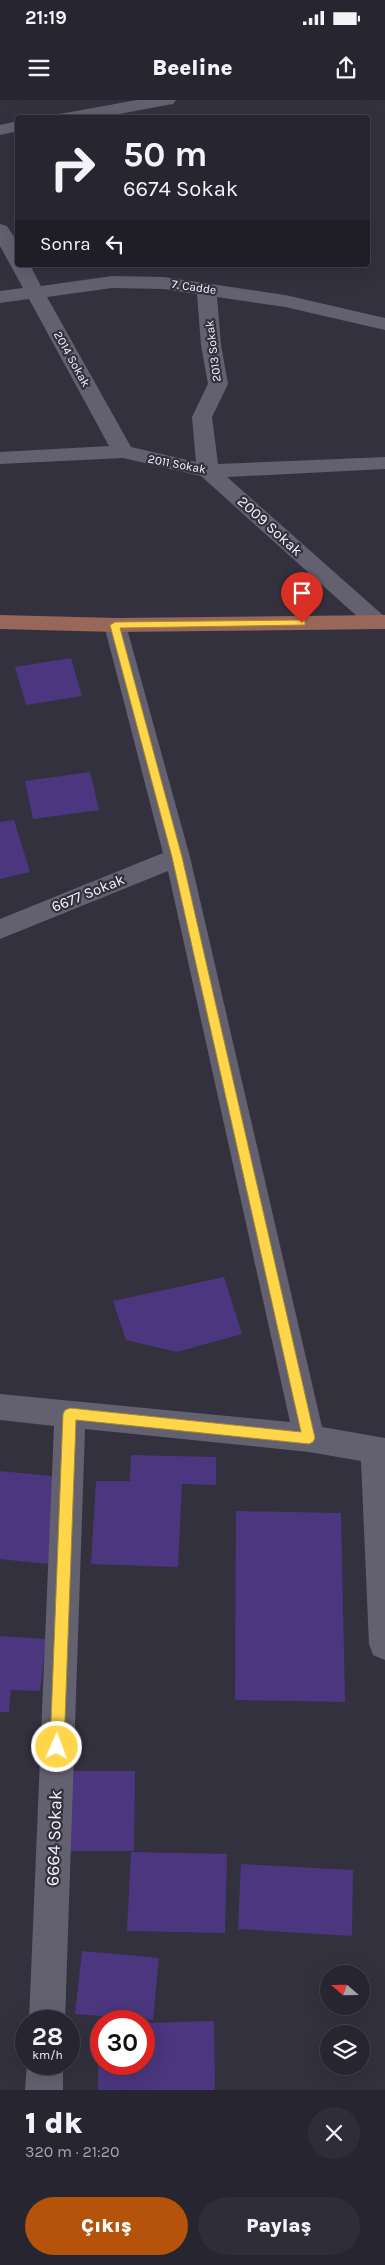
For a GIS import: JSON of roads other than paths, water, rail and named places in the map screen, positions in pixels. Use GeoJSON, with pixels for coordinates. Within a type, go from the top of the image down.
{"type":"FeatureCollection","features":[{"type":"Feature","properties":{"kind":"main road"},"geometry":{"type":"LineString","coordinates":[[0,622],[115,625],[381,622]]}},
{"type":"Feature","properties":{"kind":"street"},"geometry":{"type":"LineString","coordinates":[[75,115],[113,104],[167,100]]}},
{"type":"Feature","properties":{"kind":"street"},"geometry":{"type":"LineString","coordinates":[[0,124],[15,125]]}},
{"type":"Feature","properties":{"kind":"street"},"geometry":{"type":"LineString","coordinates":[[0,130],[15,126]]}},
{"type":"Feature","properties":{"kind":"street"},"geometry":{"type":"LineString","coordinates":[[0,230],[15,255]]}},
{"type":"Feature","properties":{"kind":"street","name":"2014 Sokak"},"geometry":{"type":"LineString","coordinates":[[21,267],[123,452]]}},
{"type":"Feature","properties":{"kind":"street","name":"7. Cadde"},"geometry":{"type":"LineString","coordinates":[[0,297],[112,282],[164,283],[206,288],[285,302],[385,324]]}},
{"type":"Feature","properties":{"kind":"street","name":"2013 Sokak"},"geometry":{"type":"LineString","coordinates":[[206,288],[218,384],[202,417],[208,471]]}},
{"type":"Feature","properties":{"kind":"street","name":"2011 Sokak"},"geometry":{"type":"LineString","coordinates":[[0,458],[123,452],[208,471],[385,463]]}},
{"type":"Feature","properties":{"kind":"street","name":"2009 Sokak"},"geometry":{"type":"LineString","coordinates":[[208,471],[381,622]]}},
{"type":"Feature","properties":{"kind":"street"},"geometry":{"type":"LineString","coordinates":[[115,625],[177,857],[309,1438]]}},
{"type":"Feature","properties":{"kind":"street","name":"6677 Sokak"},"geometry":{"type":"LineString","coordinates":[[0,929],[177,857]]}},
{"type":"Feature","properties":{"kind":"street"},"geometry":{"type":"LineString","coordinates":[[0,1407],[309,1438],[380,1451],[385,1644]]}},
{"type":"Feature","properties":{"kind":"street","name":"6664 Sokak"},"geometry":{"type":"LineString","coordinates":[[47,2010],[70,1414]]}},
{"type":"Feature","properties":{"kind":"street"},"geometry":{"type":"LineString","coordinates":[[44,2090],[45,2075]]}}]}
